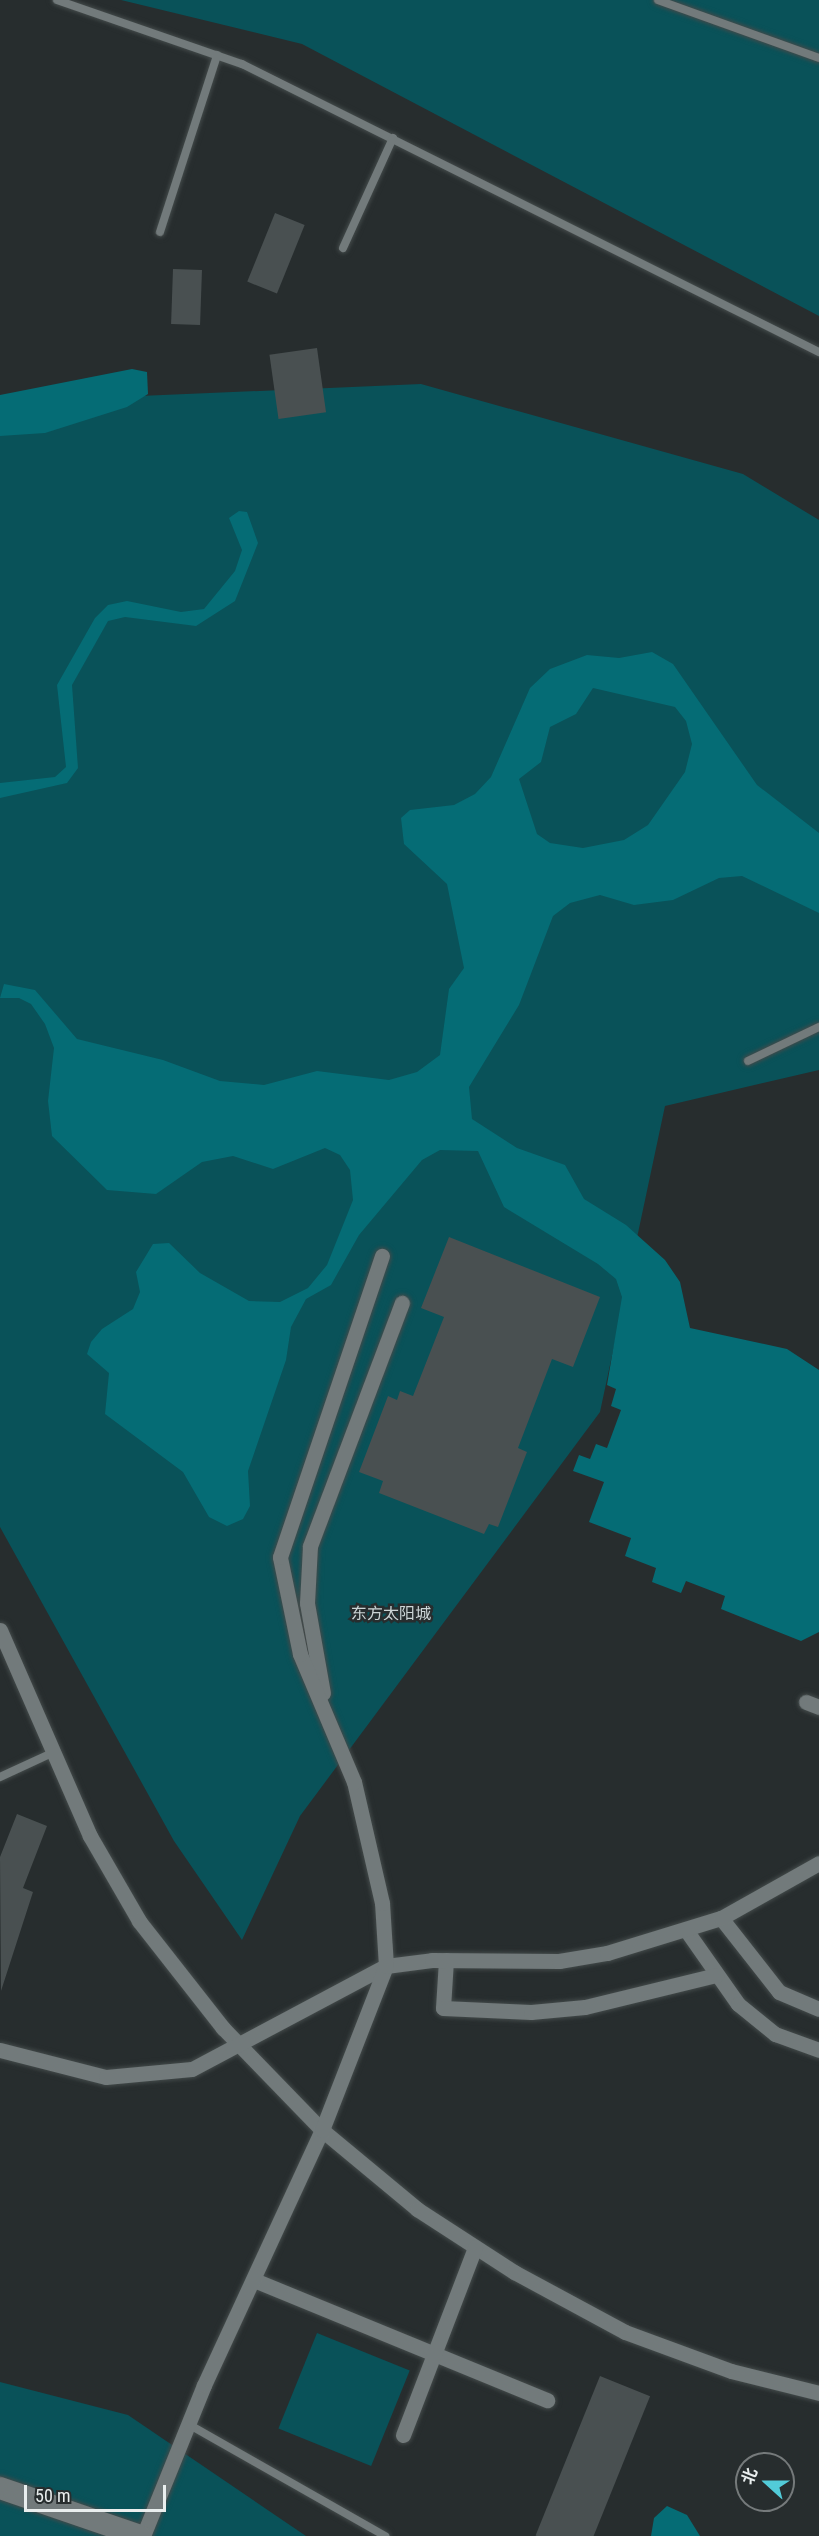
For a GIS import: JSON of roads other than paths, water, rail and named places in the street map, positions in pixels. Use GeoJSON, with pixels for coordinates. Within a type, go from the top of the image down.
{"type":"FeatureCollection","features":[{"type":"Feature","properties":{"kind":"main road"},"geometry":{"type":"LineString","coordinates":[[0,2488],[141,2536]]}},
{"type":"Feature","properties":{"kind":"street"},"geometry":{"type":"LineString","coordinates":[[141,2536],[188,2424],[322,2130],[386,1966],[382,1903],[359,1804],[323,1698],[300,1654],[280,1557],[382,1256]]}},
{"type":"Feature","properties":{"kind":"street"},"geometry":{"type":"LineString","coordinates":[[323,1698],[307,1603],[310,1546],[402,1303]]}},
{"type":"Feature","properties":{"kind":"street"},"geometry":{"type":"LineString","coordinates":[[0,1630],[90,1836],[139,1921],[239,2044],[322,2130],[417,2209],[475,2247],[625,2332],[731,2371],[819,2393]]}},
{"type":"Feature","properties":{"kind":"street"},"geometry":{"type":"LineString","coordinates":[[0,2050],[106,2076],[151,2076],[192,2069],[386,1966],[446,1960],[558,1960],[686,1930],[721,1918],[819,1863]]}},
{"type":"Feature","properties":{"kind":"street"},"geometry":{"type":"LineString","coordinates":[[721,1918],[779,1992],[819,2009]]}},
{"type":"Feature","properties":{"kind":"street"},"geometry":{"type":"LineString","coordinates":[[686,1930],[716,1975],[758,2022],[819,2050]]}},
{"type":"Feature","properties":{"kind":"street"},"geometry":{"type":"LineString","coordinates":[[446,1960],[443,2008],[531,2012],[585,2007],[716,1975]]}},
{"type":"Feature","properties":{"kind":"street"},"geometry":{"type":"LineString","coordinates":[[403,2435],[431,2355],[475,2247]]}},
{"type":"Feature","properties":{"kind":"street"},"geometry":{"type":"LineString","coordinates":[[254,2280],[431,2355],[547,2400]]}},
{"type":"Feature","properties":{"kind":"lane"},"geometry":{"type":"LineString","coordinates":[[57,0],[217,55],[393,138],[819,352]]}},
{"type":"Feature","properties":{"kind":"lane"},"geometry":{"type":"LineString","coordinates":[[658,0],[819,58]]}},
{"type":"Feature","properties":{"kind":"lane"},"geometry":{"type":"LineString","coordinates":[[160,232],[217,55]]}},
{"type":"Feature","properties":{"kind":"lane"},"geometry":{"type":"LineString","coordinates":[[342,248],[393,138]]}},
{"type":"Feature","properties":{"kind":"lane"},"geometry":{"type":"LineString","coordinates":[[748,1061],[819,1027]]}},
{"type":"Feature","properties":{"kind":"lane"},"geometry":{"type":"LineString","coordinates":[[0,1777],[54,1752]]}},
{"type":"Feature","properties":{"kind":"lane"},"geometry":{"type":"LineString","coordinates":[[188,2424],[385,2536]]}},
{"type":"Feature","properties":{"kind":"district","name":"东方太阳城"},"geometry":{"type":"Point","coordinates":[391,1614]}}]}
